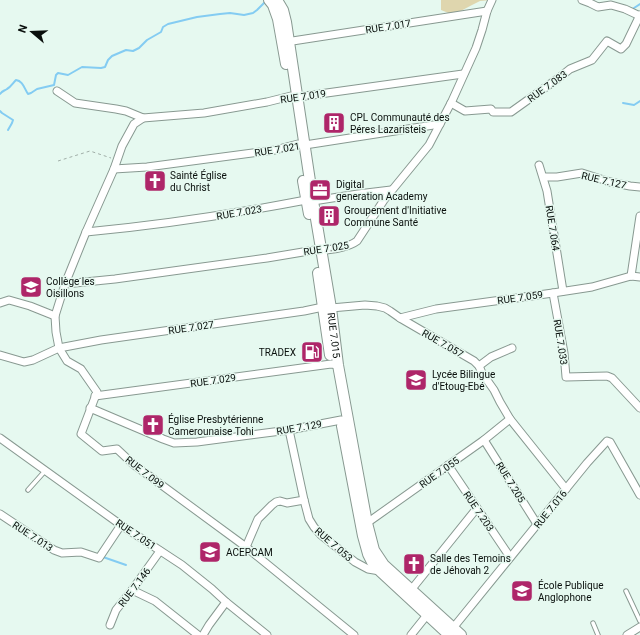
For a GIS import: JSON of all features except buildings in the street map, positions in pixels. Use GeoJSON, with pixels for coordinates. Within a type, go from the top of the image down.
{"type":"FeatureCollection","features":[{"type":"Feature","properties":{"kind":"main road","name":"RUE 7.015"},"geometry":{"type":"LineString","coordinates":[[275,2],[278,19],[286,42],[335,364],[363,536],[368,554],[373,564],[427,615],[454,633]]}},
{"type":"Feature","properties":{"kind":"main road","name":"RUE 7.015"},"geometry":{"type":"LineString","coordinates":[[344,420],[374,550],[384,565],[454,633]]}},
{"type":"Feature","properties":{"kind":"street","name":"RUE 7.025"},"geometry":{"type":"LineString","coordinates":[[65,284],[115,279],[267,258],[348,246],[357,241],[391,190],[430,145],[476,48],[487,11],[492,0]]}},
{"type":"Feature","properties":{"kind":"street"},"geometry":{"type":"LineString","coordinates":[[582,0],[598,8],[611,5],[625,9],[640,16]]}},
{"type":"Feature","properties":{"kind":"street","name":"RUE 7.017"},"geometry":{"type":"LineString","coordinates":[[286,42],[487,11]]}},
{"type":"Feature","properties":{"kind":"street","name":"RUE 7.083"},"geometry":{"type":"LineString","coordinates":[[451,103],[466,111],[491,109],[493,112],[510,112],[570,69],[592,60],[607,41],[621,49],[626,44],[640,16]]}},
{"type":"Feature","properties":{"kind":"street","name":"RUE 7.019"},"geometry":{"type":"LineString","coordinates":[[143,118],[204,112],[295,97],[463,74]]}},
{"type":"Feature","properties":{"kind":"street"},"geometry":{"type":"LineString","coordinates":[[57,91],[75,103],[126,111],[143,118]]}},
{"type":"Feature","properties":{"kind":"street"},"geometry":{"type":"LineString","coordinates":[[95,396],[96,392],[81,369],[67,361],[59,348],[55,316],[65,284],[114,169],[122,146],[134,124],[143,118]]}},
{"type":"Feature","properties":{"kind":"street","name":"RUE 7.021"},"geometry":{"type":"LineString","coordinates":[[114,169],[147,167],[275,150],[302,144],[440,124]]}},
{"type":"Feature","properties":{"kind":"street","name":"RUE 7.064"},"geometry":{"type":"LineString","coordinates":[[539,165],[548,191],[563,291]]}},
{"type":"Feature","properties":{"kind":"street","name":"RUE 7.127"},"geometry":{"type":"LineString","coordinates":[[544,177],[557,177],[582,173],[610,182],[640,187]]}},
{"type":"Feature","properties":{"kind":"street","name":"RUE 7.023"},"geometry":{"type":"LineString","coordinates":[[86,232],[202,218],[391,190]]}},
{"type":"Feature","properties":{"kind":"street"},"geometry":{"type":"LineString","coordinates":[[631,276],[640,216]]}},
{"type":"Feature","properties":{"kind":"street","name":"RUE 7.059"},"geometry":{"type":"LineString","coordinates":[[400,318],[436,309],[592,287],[631,276],[640,277]]}},
{"type":"Feature","properties":{"kind":"street","name":"RUE 7.033"},"geometry":{"type":"LineString","coordinates":[[553,293],[564,353],[566,377],[607,376],[612,378],[640,408]]}},
{"type":"Feature","properties":{"kind":"street"},"geometry":{"type":"LineString","coordinates":[[0,302],[9,300],[30,306],[55,316]]}},
{"type":"Feature","properties":{"kind":"street","name":"RUE 7.057"},"geometry":{"type":"LineString","coordinates":[[327,308],[364,305],[385,308],[474,361],[479,366],[494,390],[510,419],[566,489]]}},
{"type":"Feature","properties":{"kind":"street","name":"RUE 7.027"},"geometry":{"type":"LineString","coordinates":[[59,348],[101,340],[327,308]]}},
{"type":"Feature","properties":{"kind":"street"},"geometry":{"type":"LineString","coordinates":[[0,355],[24,362],[33,360],[59,348]]}},
{"type":"Feature","properties":{"kind":"street"},"geometry":{"type":"LineString","coordinates":[[479,366],[491,357],[512,348]]}},
{"type":"Feature","properties":{"kind":"street","name":"RUE 7.029"},"geometry":{"type":"LineString","coordinates":[[95,396],[335,364]]}},
{"type":"Feature","properties":{"kind":"street","name":"RUE 7.099"},"geometry":{"type":"LineString","coordinates":[[95,396],[81,434],[102,451],[117,449],[133,464],[246,546],[354,635]]}},
{"type":"Feature","properties":{"kind":"street","name":"RUE 7.129"},"geometry":{"type":"LineString","coordinates":[[90,408],[174,443],[197,442],[289,430],[344,420]]}},
{"type":"Feature","properties":{"kind":"street","name":"RUE 7.055"},"geometry":{"type":"LineString","coordinates":[[367,523],[484,440],[510,419]]}},
{"type":"Feature","properties":{"kind":"street","name":"RUE 7.053"},"geometry":{"type":"LineString","coordinates":[[289,430],[304,500],[309,519],[314,527],[321,535],[360,566],[380,571]]}},
{"type":"Feature","properties":{"kind":"street","name":"RUE 7.051"},"geometry":{"type":"LineString","coordinates":[[0,438],[121,525],[188,570],[267,635]]}},
{"type":"Feature","properties":{"kind":"street","name":"RUE 7.205"},"geometry":{"type":"LineString","coordinates":[[484,440],[537,524]]}},
{"type":"Feature","properties":{"kind":"street","name":"RUE 7.016"},"geometry":{"type":"LineString","coordinates":[[454,633],[510,557],[606,442],[610,442],[637,484],[640,495]]}},
{"type":"Feature","properties":{"kind":"street","name":"RUE 7.203"},"geometry":{"type":"LineString","coordinates":[[448,465],[510,557]]}},
{"type":"Feature","properties":{"kind":"street"},"geometry":{"type":"LineString","coordinates":[[246,546],[258,519],[272,504],[280,501],[287,503],[304,500]]}},
{"type":"Feature","properties":{"kind":"street"},"geometry":{"type":"LineString","coordinates":[[411,590],[477,508]]}},
{"type":"Feature","properties":{"kind":"street","name":"RUE 7.013"},"geometry":{"type":"LineString","coordinates":[[0,514],[54,550],[62,552],[81,552],[99,558],[121,525]]}},
{"type":"Feature","properties":{"kind":"street","name":"RUE 7.146"},"geometry":{"type":"LineString","coordinates":[[110,625],[116,610],[160,550]]}},
{"type":"Feature","properties":{"kind":"street"},"geometry":{"type":"LineString","coordinates":[[132,590],[155,601],[198,635]]}},
{"type":"Feature","properties":{"kind":"street"},"geometry":{"type":"LineString","coordinates":[[203,635],[226,602]]}},
{"type":"Feature","properties":{"kind":"street"},"geometry":{"type":"LineString","coordinates":[[411,635],[427,615]]}},
{"type":"Feature","properties":{"kind":"street"},"geometry":{"type":"LineString","coordinates":[[627,635],[640,627]]}},
{"type":"Feature","properties":{"kind":"lane"},"geometry":{"type":"LineString","coordinates":[[28,490],[45,470]]}},
{"type":"Feature","properties":{"kind":"lane"},"geometry":{"type":"LineString","coordinates":[[626,591],[640,621]]}},
{"type":"Feature","properties":{"kind":"lane"},"geometry":{"type":"LineString","coordinates":[[593,623],[598,635]]}},
{"type":"Feature","properties":{"kind":"path"},"geometry":{"type":"LineString","coordinates":[[58,161],[90,151],[117,160]]}},
{"type":"Feature","properties":{"kind":"shaded area"},"geometry":{"type":"Polygon","coordinates":[[[441,0],[492,0],[480,1],[457,13],[451,14],[441,10],[441,0]]]}},
{"type":"Feature","properties":{"kind":"waterway"},"geometry":{"type":"LineString","coordinates":[[0,94],[10,87],[16,80],[22,83],[28,94],[37,89],[54,85],[56,75],[58,73],[68,75],[82,67],[105,67],[108,60],[112,56],[126,50],[133,51],[139,48],[147,40],[161,32],[163,27],[168,24],[197,17],[220,14],[230,13],[244,15],[253,13],[266,1]]}},
{"type":"Feature","properties":{"kind":"waterway"},"geometry":{"type":"LineString","coordinates":[[631,10],[640,4]]}},
{"type":"Feature","properties":{"kind":"waterway"},"geometry":{"type":"LineString","coordinates":[[623,103],[634,105],[640,101]]}},
{"type":"Feature","properties":{"kind":"waterway"},"geometry":{"type":"LineString","coordinates":[[0,111],[13,120],[8,130]]}},
{"type":"Feature","properties":{"kind":"waterway"},"geometry":{"type":"LineString","coordinates":[[103,557],[126,565]]}},
{"type":"Feature","properties":{"kind":"place","name":"CPL Communauté des Péres Lazaristeis"},"geometry":{"type":"Point","coordinates":[334,123]}},
{"type":"Feature","properties":{"kind":"place","name":"Sainté Église du Christ"},"geometry":{"type":"Point","coordinates":[155,181]}},
{"type":"Feature","properties":{"kind":"place","name":"Digital generation Academy"},"geometry":{"type":"Point","coordinates":[320,190]}},
{"type":"Feature","properties":{"kind":"place","name":"Groupement d'Initiative Commune Santé"},"geometry":{"type":"Point","coordinates":[329,216]}},
{"type":"Feature","properties":{"kind":"place","name":"Collège les Oisillons"},"geometry":{"type":"Point","coordinates":[31,287]}},
{"type":"Feature","properties":{"kind":"place","name":"TRADEX"},"geometry":{"type":"Point","coordinates":[312,352]}},
{"type":"Feature","properties":{"kind":"place","name":"Lycée Bilingue d'Etoug-Ebé"},"geometry":{"type":"Point","coordinates":[416,380]}},
{"type":"Feature","properties":{"kind":"place","name":"Église Presbytérienne Camerounaise Tohi"},"geometry":{"type":"Point","coordinates":[153,425]}},
{"type":"Feature","properties":{"kind":"place","name":"ACEPCAM"},"geometry":{"type":"Point","coordinates":[210,552]}},
{"type":"Feature","properties":{"kind":"place","name":"Salle des Temoins de Jéhovah 2"},"geometry":{"type":"Point","coordinates":[414,564]}},
{"type":"Feature","properties":{"kind":"place","name":"École Publique Anglophone"},"geometry":{"type":"Point","coordinates":[522,591]}}]}
